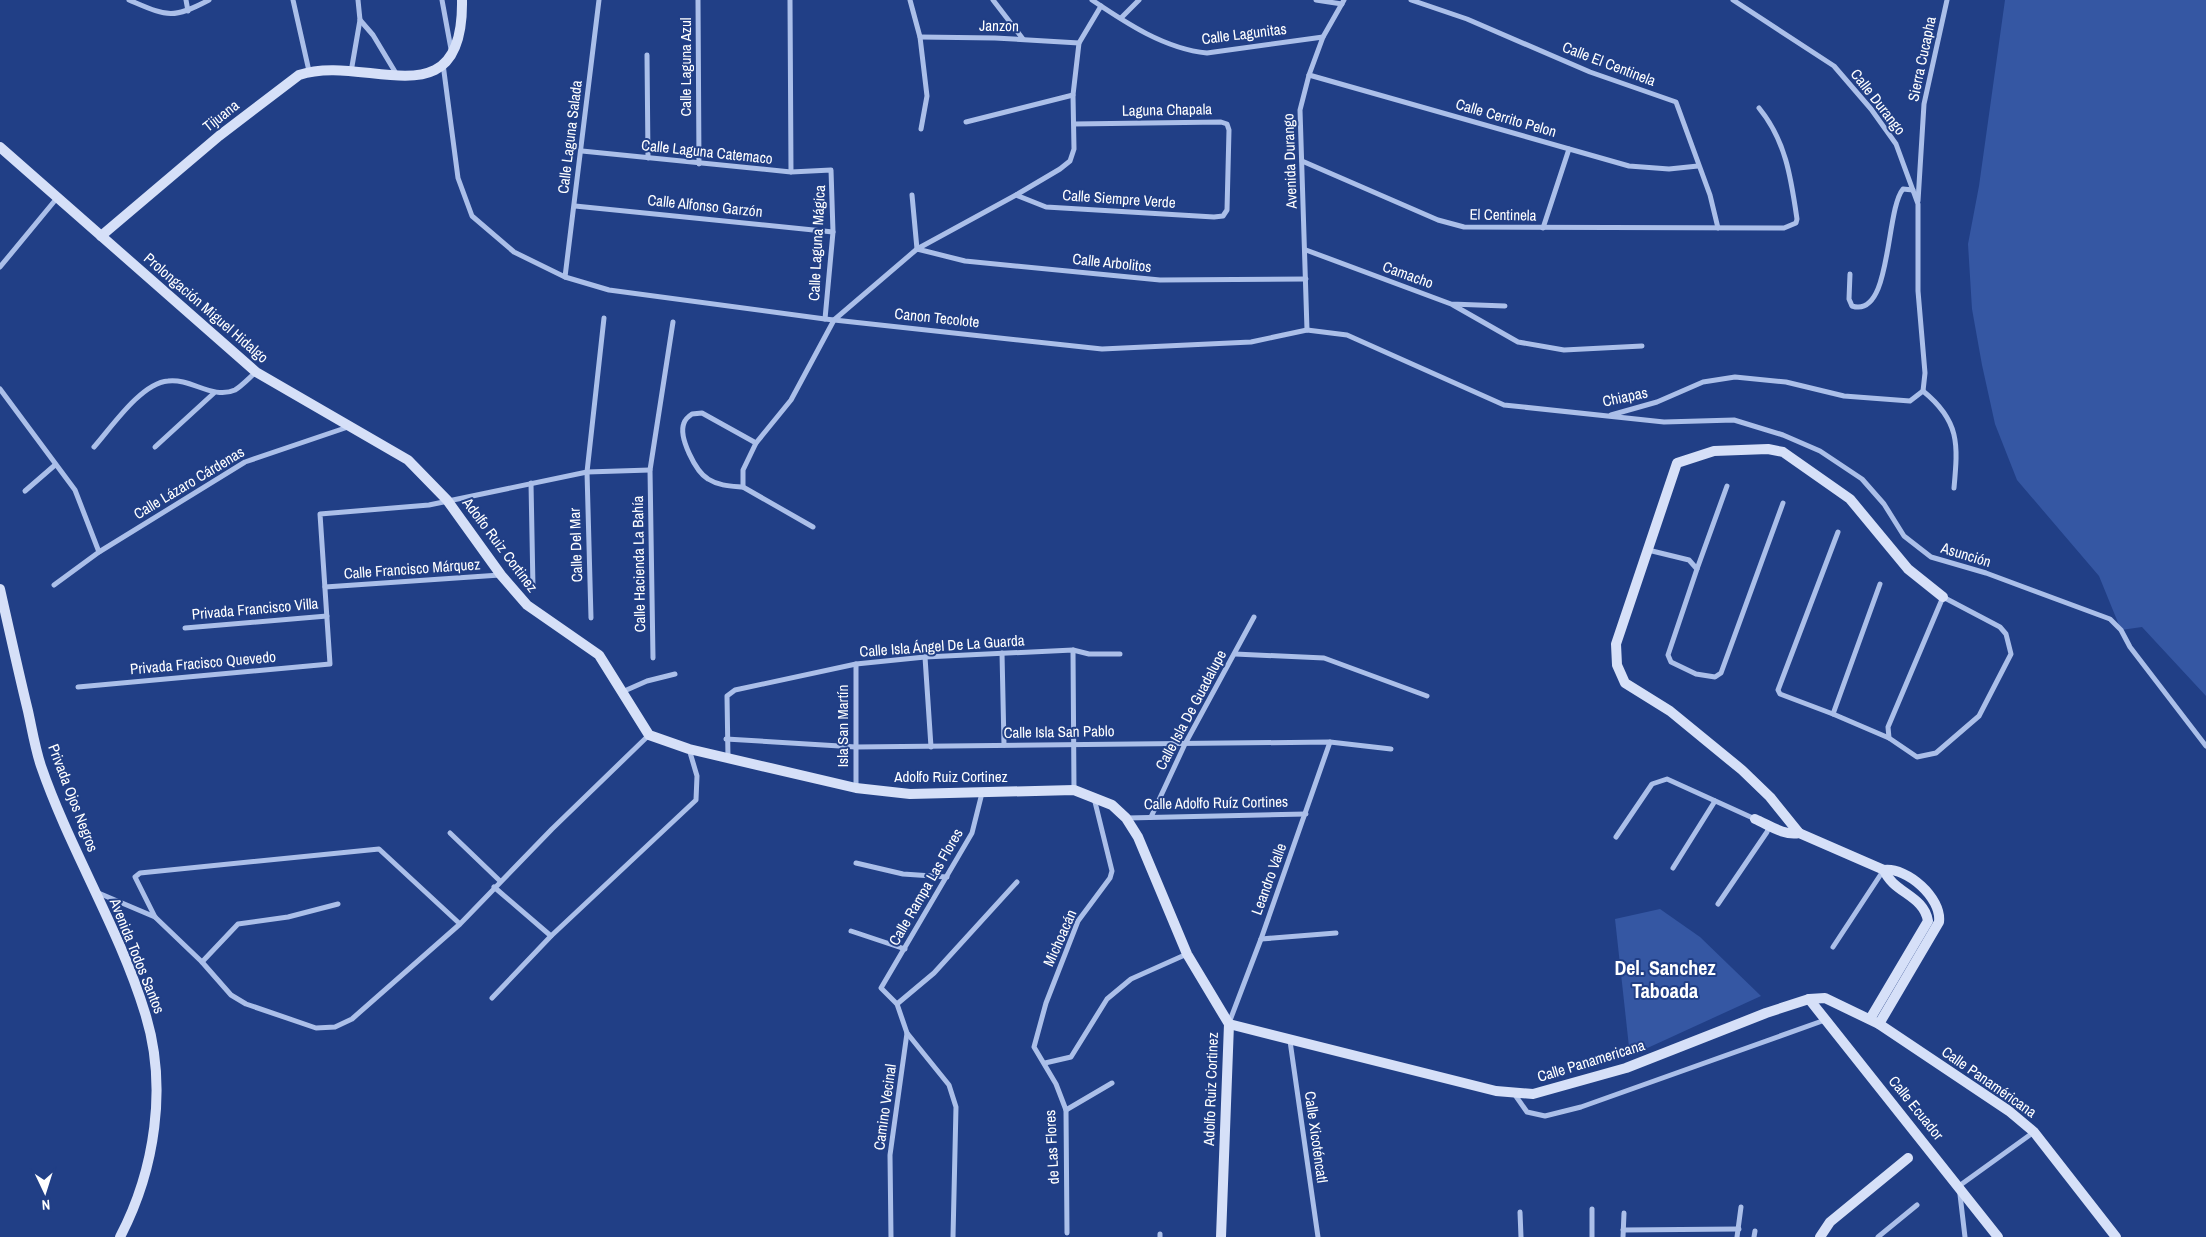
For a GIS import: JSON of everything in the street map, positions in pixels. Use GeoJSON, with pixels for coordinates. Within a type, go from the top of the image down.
{"type":"FeatureCollection","features":[{"type":"Feature","properties":{"kind":"street"},"geometry":{"type":"LineString","coordinates":[[129,0],[161,14],[176,15],[209,0]]}},
{"type":"Feature","properties":{"kind":"street"},"geometry":{"type":"LineString","coordinates":[[186,0],[188,11]]}},
{"type":"Feature","properties":{"kind":"street"},"geometry":{"type":"LineString","coordinates":[[293,0],[309,71],[351,72],[398,77],[422,74],[443,64],[452,54],[462,30],[462,0]]}},
{"type":"Feature","properties":{"kind":"street"},"geometry":{"type":"LineString","coordinates":[[351,72],[360,20],[358,0]]}},
{"type":"Feature","properties":{"kind":"street"},"geometry":{"type":"LineString","coordinates":[[442,0],[452,54]]}},
{"type":"Feature","properties":{"kind":"street","name":"Calle Laguna Salada"},"geometry":{"type":"LineString","coordinates":[[565,277],[599,0]]}},
{"type":"Feature","properties":{"kind":"street","name":"Calle Laguna Azul"},"geometry":{"type":"LineString","coordinates":[[698,0],[699,164]]}},
{"type":"Feature","properties":{"kind":"street"},"geometry":{"type":"LineString","coordinates":[[790,0],[791,172]]}},
{"type":"Feature","properties":{"kind":"street"},"geometry":{"type":"LineString","coordinates":[[910,0],[920,38],[927,96],[921,129]]}},
{"type":"Feature","properties":{"kind":"street"},"geometry":{"type":"LineString","coordinates":[[993,0],[1023,39]]}},
{"type":"Feature","properties":{"kind":"street","name":"Calle Lagunitas"},"geometry":{"type":"LineString","coordinates":[[1092,0],[1172,46],[1188,52],[1207,54],[1323,37]]}},
{"type":"Feature","properties":{"kind":"street"},"geometry":{"type":"LineString","coordinates":[[1121,18],[1139,0]]}},
{"type":"Feature","properties":{"kind":"street"},"geometry":{"type":"LineString","coordinates":[[1316,0],[1343,2]]}},
{"type":"Feature","properties":{"kind":"street","name":"Calle El Centinela"},"geometry":{"type":"LineString","coordinates":[[1411,0],[1422,2],[1467,19],[1590,72],[1676,102],[1710,195],[1718,228]]}},
{"type":"Feature","properties":{"kind":"street","name":"Calle Durango"},"geometry":{"type":"LineString","coordinates":[[1733,0],[1834,66],[1871,109],[1896,144],[1918,204],[1918,291],[1925,373],[1923,391]]}},
{"type":"Feature","properties":{"kind":"street","name":"Sierra Cucapha"},"geometry":{"type":"LineString","coordinates":[[1918,204],[1924,104],[1947,0]]}},
{"type":"Feature","properties":{"kind":"street","name":"Avenida Durango"},"geometry":{"type":"LineString","coordinates":[[1307,330],[1306,250],[1300,110],[1309,75],[1323,37],[1343,2]]}},
{"type":"Feature","properties":{"kind":"street"},"geometry":{"type":"LineString","coordinates":[[743,487],[743,470],[756,443],[791,400],[834,320],[917,249],[1060,170],[1070,161],[1074,149],[1073,95],[1079,43],[1101,6]]}},
{"type":"Feature","properties":{"kind":"street"},"geometry":{"type":"LineString","coordinates":[[360,20],[373,35],[398,77]]}},
{"type":"Feature","properties":{"kind":"street","name":"Janzon"},"geometry":{"type":"LineString","coordinates":[[920,38],[1023,39],[1079,43]]}},
{"type":"Feature","properties":{"kind":"street"},"geometry":{"type":"LineString","coordinates":[[647,55],[648,158]]}},
{"type":"Feature","properties":{"kind":"street","name":"Canon Tecolote"},"geometry":{"type":"LineString","coordinates":[[443,64],[458,178],[472,216],[514,252],[565,277],[609,290],[825,319],[1102,349],[1251,342],[1307,330]]}},
{"type":"Feature","properties":{"kind":"street","name":"Tijuana"},"geometry":{"type":"LineString","coordinates":[[101,236],[218,136],[298,75],[309,71]]}},
{"type":"Feature","properties":{"kind":"street","name":"Calle Cerrito Pelon"},"geometry":{"type":"LineString","coordinates":[[1309,75],[1646,169],[1698,166]]}},
{"type":"Feature","properties":{"kind":"street"},"geometry":{"type":"LineString","coordinates":[[966,122],[1073,95]]}},
{"type":"Feature","properties":{"kind":"street","name":"El Centinela"},"geometry":{"type":"LineString","coordinates":[[1302,160],[1451,224],[1514,229],[1784,228],[1792,226],[1796,223],[1797,219],[1788,164],[1777,135],[1759,108]]}},
{"type":"Feature","properties":{"kind":"street","name":"Laguna Chapala"},"geometry":{"type":"LineString","coordinates":[[1074,124],[1221,122],[1227,124],[1229,130],[1227,210],[1223,216]]}},
{"type":"Feature","properties":{"kind":"street"},"geometry":{"type":"LineString","coordinates":[[0,147],[101,236]]}},
{"type":"Feature","properties":{"kind":"street"},"geometry":{"type":"LineString","coordinates":[[1544,228],[1569,149]]}},
{"type":"Feature","properties":{"kind":"street","name":"Calle Laguna Catemaco"},"geometry":{"type":"LineString","coordinates":[[582,150],[699,164],[791,172],[812,173],[830,169]]}},
{"type":"Feature","properties":{"kind":"street","name":"Calle Laguna Mágica"},"geometry":{"type":"LineString","coordinates":[[825,319],[833,232],[832,171],[830,169]]}},
{"type":"Feature","properties":{"kind":"street"},"geometry":{"type":"LineString","coordinates":[[1850,274],[1849,299],[1852,306],[1859,308],[1868,306],[1879,290],[1898,195],[1903,189],[1913,190]]}},
{"type":"Feature","properties":{"kind":"street"},"geometry":{"type":"LineString","coordinates":[[912,195],[917,249]]}},
{"type":"Feature","properties":{"kind":"street","name":"Calle Siempre Verde"},"geometry":{"type":"LineString","coordinates":[[1016,195],[1046,207],[1223,216]]}},
{"type":"Feature","properties":{"kind":"street"},"geometry":{"type":"LineString","coordinates":[[0,267],[57,198]]}},
{"type":"Feature","properties":{"kind":"street","name":"Calle Alfonso Garzón"},"geometry":{"type":"LineString","coordinates":[[574,206],[833,232]]}},
{"type":"Feature","properties":{"kind":"street","name":"Prolongación Miguel Hidalgo"},"geometry":{"type":"LineString","coordinates":[[101,236],[256,372],[348,427]]}},
{"type":"Feature","properties":{"kind":"street","name":"Calle Arbolitos"},"geometry":{"type":"LineString","coordinates":[[917,249],[965,261],[1160,280],[1306,279]]}},
{"type":"Feature","properties":{"kind":"street","name":"Camacho"},"geometry":{"type":"LineString","coordinates":[[1306,250],[1450,304],[1505,306]]}},
{"type":"Feature","properties":{"kind":"street"},"geometry":{"type":"LineString","coordinates":[[1450,304],[1518,342],[1564,350],[1642,346]]}},
{"type":"Feature","properties":{"kind":"street","name":"Calle Del Mar"},"geometry":{"type":"LineString","coordinates":[[591,618],[587,472],[604,318]]}},
{"type":"Feature","properties":{"kind":"street","name":"Calle Hacienda La Bahía"},"geometry":{"type":"LineString","coordinates":[[654,658],[650,470],[674,322]]}},
{"type":"Feature","properties":{"kind":"street","name":"Chiapas"},"geometry":{"type":"LineString","coordinates":[[1307,330],[1347,335],[1504,405],[1608,416],[1657,402],[1704,382],[1735,377],[1786,382],[1854,397],[1910,401],[1923,391]]}},
{"type":"Feature","properties":{"kind":"street"},"geometry":{"type":"LineString","coordinates":[[94,447],[145,390],[166,380],[189,382],[214,393],[235,390],[256,372]]}},
{"type":"Feature","properties":{"kind":"street"},"geometry":{"type":"LineString","coordinates":[[0,389],[75,490],[99,552]]}},
{"type":"Feature","properties":{"kind":"street"},"geometry":{"type":"LineString","coordinates":[[1923,391],[1937,402],[1955,433],[1958,454],[1954,488]]}},
{"type":"Feature","properties":{"kind":"street"},"geometry":{"type":"LineString","coordinates":[[156,447],[214,393]]}},
{"type":"Feature","properties":{"kind":"street"},"geometry":{"type":"LineString","coordinates":[[756,443],[702,413],[692,414],[684,422],[683,433],[685,442],[696,467],[707,479],[719,484],[743,487],[813,527]]}},
{"type":"Feature","properties":{"kind":"street","name":"Asunción"},"geometry":{"type":"LineString","coordinates":[[1608,416],[1664,422],[1734,420],[1783,435],[1820,451],[1862,479],[1884,504],[1904,536],[1923,552],[1938,560],[1986,573],[2084,609],[2116,623],[2130,647],[2206,746]]}},
{"type":"Feature","properties":{"kind":"street","name":"Adolfo Ruiz Cortinez"},"geometry":{"type":"LineString","coordinates":[[348,427],[408,460],[448,500],[501,576],[527,605],[598,655],[648,735],[689,749],[856,788],[910,794],[1074,790],[1112,805],[1126,818],[1138,836],[1187,954],[1228,1024],[1221,1237]]}},
{"type":"Feature","properties":{"kind":"street","name":"Calle Lázaro Cárdenas"},"geometry":{"type":"LineString","coordinates":[[54,585],[99,552],[245,462],[348,427]]}},
{"type":"Feature","properties":{"kind":"street"},"geometry":{"type":"LineString","coordinates":[[1838,532],[1778,690],[1780,694],[1889,738],[1917,757],[1936,753],[1979,716],[2010,654],[2006,634],[2000,627],[1943,597],[1908,569],[1850,499],[1783,452],[1768,449],[1714,451],[1677,463],[1616,644],[1617,665],[1625,683],[1670,711],[1742,770],[1770,797],[1799,833],[1884,870],[1892,869],[1913,881],[1933,897],[1940,913],[1939,922],[1875,1022]]}},
{"type":"Feature","properties":{"kind":"street"},"geometry":{"type":"LineString","coordinates":[[25,491],[55,465]]}},
{"type":"Feature","properties":{"kind":"street"},"geometry":{"type":"LineString","coordinates":[[327,616],[320,514],[429,505],[587,472],[650,470]]}},
{"type":"Feature","properties":{"kind":"street"},"geometry":{"type":"LineString","coordinates":[[531,483],[533,588]]}},
{"type":"Feature","properties":{"kind":"street"},"geometry":{"type":"LineString","coordinates":[[1727,486],[1668,655],[1671,662],[1696,674],[1716,677],[1721,673],[1783,503]]}},
{"type":"Feature","properties":{"kind":"street"},"geometry":{"type":"LineString","coordinates":[[1648,550],[1689,560],[1697,569]]}},
{"type":"Feature","properties":{"kind":"street","name":"Calle Francisco Márquez"},"geometry":{"type":"LineString","coordinates":[[326,587],[501,576]]}},
{"type":"Feature","properties":{"kind":"street"},"geometry":{"type":"LineString","coordinates":[[1833,714],[1880,584]]}},
{"type":"Feature","properties":{"kind":"street","name":"Privada Ojos Negros"},"geometry":{"type":"LineString","coordinates":[[0,589],[41,765],[94,891]]}},
{"type":"Feature","properties":{"kind":"street"},"geometry":{"type":"LineString","coordinates":[[1889,738],[1888,727],[1943,597]]}},
{"type":"Feature","properties":{"kind":"street","name":"Privada Francisco Villa"},"geometry":{"type":"LineString","coordinates":[[185,628],[327,616]]}},
{"type":"Feature","properties":{"kind":"street","name":"Privada Fracisco Quevedo"},"geometry":{"type":"LineString","coordinates":[[78,687],[330,664],[327,616]]}},
{"type":"Feature","properties":{"kind":"street","name":"Calle Isla De Guadalupe"},"geometry":{"type":"LineString","coordinates":[[1151,817],[1185,744],[1254,617]]}},
{"type":"Feature","properties":{"kind":"street"},"geometry":{"type":"LineString","coordinates":[[1073,650],[1074,790]]}},
{"type":"Feature","properties":{"kind":"street","name":"Calle Isla Ángel De La Guarda"},"geometry":{"type":"LineString","coordinates":[[726,739],[727,696],[735,690],[856,664],[925,657],[1073,650],[1088,654],[1120,654]]}},
{"type":"Feature","properties":{"kind":"street"},"geometry":{"type":"LineString","coordinates":[[1002,653],[1004,745]]}},
{"type":"Feature","properties":{"kind":"street"},"geometry":{"type":"LineString","coordinates":[[1235,654],[1324,658],[1428,696]]}},
{"type":"Feature","properties":{"kind":"street"},"geometry":{"type":"LineString","coordinates":[[925,657],[931,747]]}},
{"type":"Feature","properties":{"kind":"street","name":"Isla San Martín"},"geometry":{"type":"LineString","coordinates":[[856,664],[856,788]]}},
{"type":"Feature","properties":{"kind":"street"},"geometry":{"type":"LineString","coordinates":[[622,692],[646,681],[675,674]]}},
{"type":"Feature","properties":{"kind":"street"},"geometry":{"type":"LineString","coordinates":[[460,924],[379,849],[140,874],[135,877],[155,917],[202,962],[231,995],[246,1004],[316,1028],[335,1028],[352,1019],[460,924],[494,887],[648,735]]}},
{"type":"Feature","properties":{"kind":"street"},"geometry":{"type":"LineString","coordinates":[[726,739],[728,758]]}},
{"type":"Feature","properties":{"kind":"street","name":"Calle Isla San Pablo"},"geometry":{"type":"LineString","coordinates":[[726,739],[856,747],[1075,743],[1330,742],[1392,749]]}},
{"type":"Feature","properties":{"kind":"street","name":"Leandro Valle"},"geometry":{"type":"LineString","coordinates":[[1228,1024],[1261,939],[1330,742]]}},
{"type":"Feature","properties":{"kind":"street"},"geometry":{"type":"LineString","coordinates":[[492,998],[551,936],[696,800],[697,776],[689,749]]}},
{"type":"Feature","properties":{"kind":"street"},"geometry":{"type":"LineString","coordinates":[[1616,837],[1652,784],[1667,779],[1792,834],[1799,833]]}},
{"type":"Feature","properties":{"kind":"street","name":"Calle Rampa Las Flores"},"geometry":{"type":"LineString","coordinates":[[881,988],[972,833],[982,793]]}},
{"type":"Feature","properties":{"kind":"street","name":"Michoacán"},"geometry":{"type":"LineString","coordinates":[[1045,1063],[1034,1048],[1046,1003],[1078,921],[1110,878],[1112,871],[1094,797]]}},
{"type":"Feature","properties":{"kind":"street"},"geometry":{"type":"LineString","coordinates":[[1673,868],[1716,801]]}},
{"type":"Feature","properties":{"kind":"street","name":"Calle Adolfo Ruíz Cortines"},"geometry":{"type":"LineString","coordinates":[[1126,818],[1306,814]]}},
{"type":"Feature","properties":{"kind":"street"},"geometry":{"type":"LineString","coordinates":[[1718,904],[1770,825]]}},
{"type":"Feature","properties":{"kind":"street"},"geometry":{"type":"LineString","coordinates":[[450,834],[500,881]]}},
{"type":"Feature","properties":{"kind":"street"},"geometry":{"type":"LineString","coordinates":[[856,863],[903,874],[946,877]]}},
{"type":"Feature","properties":{"kind":"street"},"geometry":{"type":"LineString","coordinates":[[1875,1022],[1928,921],[1926,910],[1917,900],[1887,878],[1884,870]]}},
{"type":"Feature","properties":{"kind":"street"},"geometry":{"type":"LineString","coordinates":[[1833,947],[1884,870]]}},
{"type":"Feature","properties":{"kind":"street"},"geometry":{"type":"LineString","coordinates":[[897,1004],[934,973],[1017,882]]}},
{"type":"Feature","properties":{"kind":"street"},"geometry":{"type":"LineString","coordinates":[[494,887],[551,936]]}},
{"type":"Feature","properties":{"kind":"street"},"geometry":{"type":"LineString","coordinates":[[94,891],[155,917]]}},
{"type":"Feature","properties":{"kind":"street","name":"Avenida Todos Santos"},"geometry":{"type":"LineString","coordinates":[[94,891],[117,939],[146,1014],[155,1058],[156,1103],[150,1161],[130,1218],[120,1237]]}},
{"type":"Feature","properties":{"kind":"street"},"geometry":{"type":"LineString","coordinates":[[202,962],[238,924],[288,917],[338,904]]}},
{"type":"Feature","properties":{"kind":"street"},"geometry":{"type":"LineString","coordinates":[[1928,921],[1939,922]]}},
{"type":"Feature","properties":{"kind":"street"},"geometry":{"type":"LineString","coordinates":[[851,931],[905,949]]}},
{"type":"Feature","properties":{"kind":"street"},"geometry":{"type":"LineString","coordinates":[[1261,939],[1336,933]]}},
{"type":"Feature","properties":{"kind":"street"},"geometry":{"type":"LineString","coordinates":[[1045,1063],[1071,1057],[1107,999],[1131,979],[1187,954]]}},
{"type":"Feature","properties":{"kind":"street","name":"Camino Vecinal"},"geometry":{"type":"LineString","coordinates":[[881,988],[897,1004],[907,1033],[890,1155],[891,1237]]}},
{"type":"Feature","properties":{"kind":"street","name":"Calle Panaméricana"},"geometry":{"type":"LineString","coordinates":[[1809,999],[1825,998],[1875,1022],[2010,1111],[2034,1132],[2116,1237]]}},
{"type":"Feature","properties":{"kind":"street","name":"Calle Panamericana"},"geometry":{"type":"LineString","coordinates":[[1228,1024],[1496,1091],[1533,1094],[1626,1068],[1809,999]]}},
{"type":"Feature","properties":{"kind":"street","name":"Calle Ecuador"},"geometry":{"type":"LineString","coordinates":[[1809,999],[1998,1237]]}},
{"type":"Feature","properties":{"kind":"street"},"geometry":{"type":"LineString","coordinates":[[1513,1092],[1527,1112],[1545,1116],[1581,1107],[1826,1020]]}},
{"type":"Feature","properties":{"kind":"street"},"geometry":{"type":"LineString","coordinates":[[907,1033],[949,1085],[956,1107],[953,1237]]}},
{"type":"Feature","properties":{"kind":"street","name":"Calle Xicoténcatl"},"geometry":{"type":"LineString","coordinates":[[1290,1041],[1318,1237]]}},
{"type":"Feature","properties":{"kind":"street","name":"de Las Flores"},"geometry":{"type":"LineString","coordinates":[[1045,1063],[1066,1110],[1067,1234]]}},
{"type":"Feature","properties":{"kind":"street"},"geometry":{"type":"LineString","coordinates":[[1066,1110],[1112,1083]]}},
{"type":"Feature","properties":{"kind":"street"},"geometry":{"type":"LineString","coordinates":[[1965,1237],[1959,1186],[2034,1132]]}},
{"type":"Feature","properties":{"kind":"street"},"geometry":{"type":"LineString","coordinates":[[1820,1237],[1830,1222],[1908,1158]]}},
{"type":"Feature","properties":{"kind":"street"},"geometry":{"type":"LineString","coordinates":[[1878,1237],[1917,1206]]}},
{"type":"Feature","properties":{"kind":"street"},"geometry":{"type":"LineString","coordinates":[[1737,1237],[1741,1207]]}},
{"type":"Feature","properties":{"kind":"street"},"geometry":{"type":"LineString","coordinates":[[1592,1208],[1592,1237]]}},
{"type":"Feature","properties":{"kind":"street"},"geometry":{"type":"LineString","coordinates":[[1520,1212],[1521,1237]]}},
{"type":"Feature","properties":{"kind":"street"},"geometry":{"type":"LineString","coordinates":[[1623,1237],[1624,1213]]}},
{"type":"Feature","properties":{"kind":"street"},"geometry":{"type":"LineString","coordinates":[[1623,1230],[1738,1229]]}},
{"type":"Feature","properties":{"kind":"street"},"geometry":{"type":"LineString","coordinates":[[1754,1237],[1755,1230]]}},
{"type":"Feature","properties":{"kind":"street"},"geometry":{"type":"LineString","coordinates":[[1885,1231],[1889,1237]]}},
{"type":"Feature","properties":{"kind":"shaded area"},"geometry":{"type":"Polygon","coordinates":[[[2005,0],[2206,0],[2206,696],[2142,627],[2121,630],[2099,576],[2017,480],[1995,424],[1972,309],[1968,244],[1979,186],[2005,0]]]}},
{"type":"Feature","properties":{"kind":"shaded area"},"geometry":{"type":"Polygon","coordinates":[[[1660,909],[1700,937],[1761,996],[1630,1056],[1615,919],[1660,909]]]}},
{"type":"Feature","properties":{"kind":"district","name":"Del. Sanchez Taboada"},"geometry":{"type":"Point","coordinates":[1665,980]}}]}
